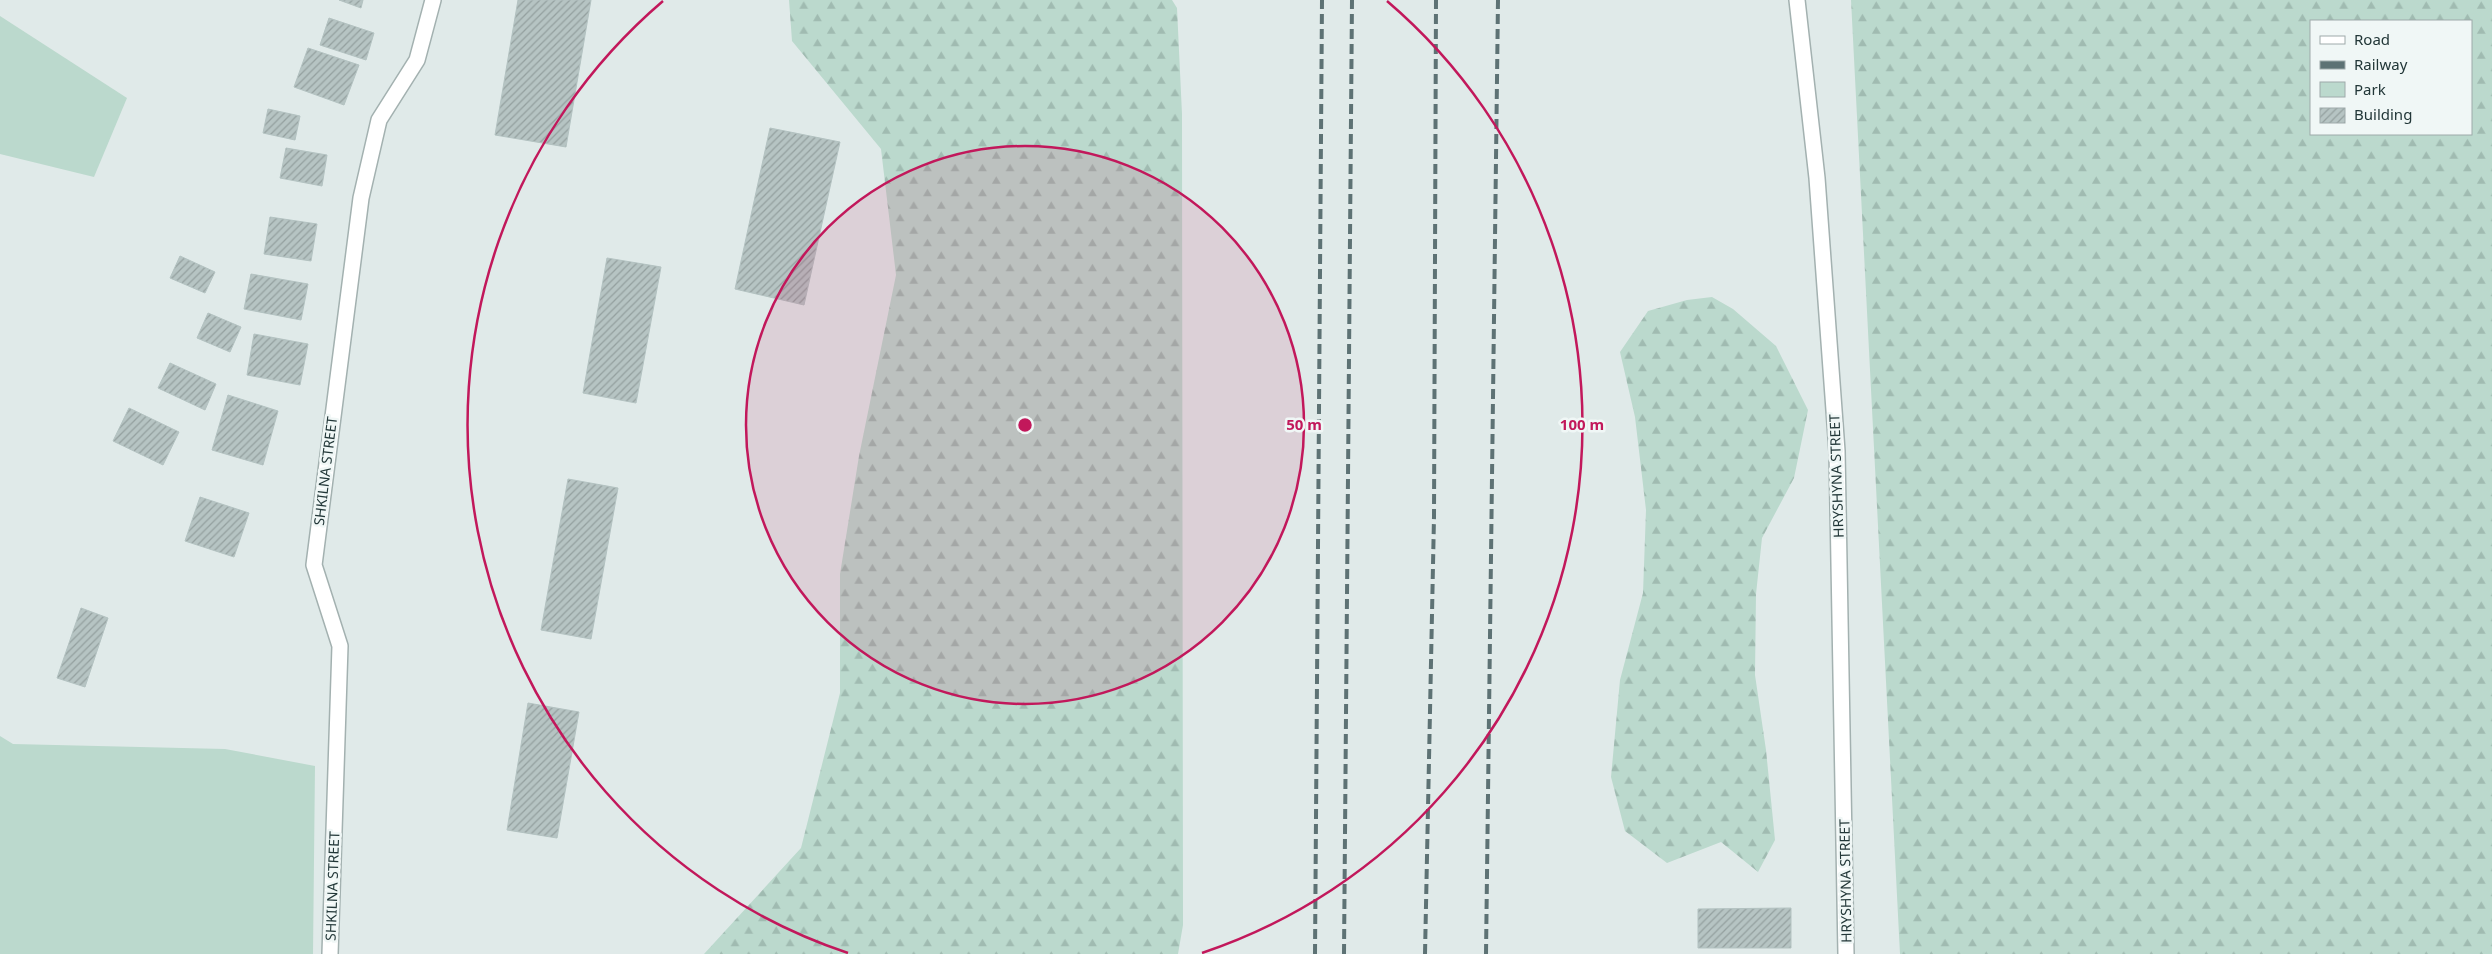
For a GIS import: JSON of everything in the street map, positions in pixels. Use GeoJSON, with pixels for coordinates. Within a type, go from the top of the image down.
{"type":"FeatureCollection","features":[{"type":"Feature","properties":{"kind":"street","name":"SHKILNA STREET"},"geometry":{"type":"LineString","coordinates":[[330,954],[340,646],[314,565],[361,198],[378,120],[417,60],[433,0]]}},
{"type":"Feature","properties":{"kind":"street","name":"HRYSHYNA STREET"},"geometry":{"type":"LineString","coordinates":[[1797,0],[1817,178],[1837,451],[1846,954]]}},
{"type":"Feature","properties":{"kind":"green space"},"geometry":{"type":"Polygon","coordinates":[[[789,0],[1172,0],[1177,8],[1182,114],[1183,925],[1178,954],[704,954],[801,848],[840,693],[840,574],[859,456],[896,275],[881,149],[792,41],[789,0]]]}},
{"type":"Feature","properties":{"kind":"green space"},"geometry":{"type":"Polygon","coordinates":[[[1851,0],[2492,0],[2492,954],[1900,954],[1851,0]]]}},
{"type":"Feature","properties":{"kind":"green space"},"geometry":{"type":"Polygon","coordinates":[[[0,16],[127,98],[94,177],[0,154],[0,16]]]}},
{"type":"Feature","properties":{"kind":"green space"},"geometry":{"type":"Polygon","coordinates":[[[1712,297],[1733,309],[1776,346],[1808,410],[1794,478],[1762,538],[1756,594],[1755,675],[1766,750],[1775,840],[1758,872],[1721,842],[1667,863],[1625,831],[1611,777],[1620,680],[1643,593],[1646,510],[1635,417],[1620,352],[1648,311],[1687,300],[1712,297]]]}},
{"type":"Feature","properties":{"kind":"green space"},"geometry":{"type":"Polygon","coordinates":[[[0,736],[13,744],[225,749],[315,766],[313,954],[0,954],[0,736]]]}},
{"type":"Feature","properties":{"kind":"building"},"geometry":{"type":"Polygon","coordinates":[[[339,0],[363,0],[361,8],[339,0]]]}},
{"type":"Feature","properties":{"kind":"building"},"geometry":{"type":"Polygon","coordinates":[[[518,0],[591,0],[566,147],[495,135],[518,0]]]}},
{"type":"Feature","properties":{"kind":"building"},"geometry":{"type":"Polygon","coordinates":[[[329,18],[374,33],[366,60],[320,45],[329,18]]]}},
{"type":"Feature","properties":{"kind":"building"},"geometry":{"type":"Polygon","coordinates":[[[308,48],[359,65],[344,105],[294,87],[308,48]]]}},
{"type":"Feature","properties":{"kind":"building"},"geometry":{"type":"Polygon","coordinates":[[[268,109],[300,116],[295,140],[263,133],[268,109]]]}},
{"type":"Feature","properties":{"kind":"building"},"geometry":{"type":"Polygon","coordinates":[[[770,128],[840,142],[804,305],[735,289],[770,128]]]}},
{"type":"Feature","properties":{"kind":"building"},"geometry":{"type":"Polygon","coordinates":[[[286,148],[327,155],[322,186],[280,178],[286,148]]]}},
{"type":"Feature","properties":{"kind":"building"},"geometry":{"type":"Polygon","coordinates":[[[270,217],[317,224],[311,261],[264,254],[270,217]]]}},
{"type":"Feature","properties":{"kind":"building"},"geometry":{"type":"Polygon","coordinates":[[[180,256],[215,272],[205,293],[170,278],[180,256]]]}},
{"type":"Feature","properties":{"kind":"building"},"geometry":{"type":"Polygon","coordinates":[[[607,258],[661,267],[636,403],[583,393],[607,258]]]}},
{"type":"Feature","properties":{"kind":"building"},"geometry":{"type":"Polygon","coordinates":[[[251,274],[308,284],[301,320],[244,309],[251,274]]]}},
{"type":"Feature","properties":{"kind":"building"},"geometry":{"type":"Polygon","coordinates":[[[208,313],[241,327],[230,352],[197,338],[208,313]]]}},
{"type":"Feature","properties":{"kind":"building"},"geometry":{"type":"Polygon","coordinates":[[[254,334],[308,344],[300,385],[247,375],[254,334]]]}},
{"type":"Feature","properties":{"kind":"building"},"geometry":{"type":"Polygon","coordinates":[[[170,363],[216,384],[205,410],[158,388],[170,363]]]}},
{"type":"Feature","properties":{"kind":"building"},"geometry":{"type":"Polygon","coordinates":[[[228,395],[278,411],[263,465],[212,450],[228,395]]]}},
{"type":"Feature","properties":{"kind":"building"},"geometry":{"type":"Polygon","coordinates":[[[129,408],[179,432],[163,465],[113,441],[129,408]]]}},
{"type":"Feature","properties":{"kind":"building"},"geometry":{"type":"Polygon","coordinates":[[[568,479],[618,488],[591,639],[541,630],[568,479]]]}},
{"type":"Feature","properties":{"kind":"building"},"geometry":{"type":"Polygon","coordinates":[[[200,497],[249,513],[234,557],[185,541],[200,497]]]}},
{"type":"Feature","properties":{"kind":"building"},"geometry":{"type":"Polygon","coordinates":[[[81,608],[108,618],[85,687],[57,678],[81,608]]]}},
{"type":"Feature","properties":{"kind":"building"},"geometry":{"type":"Polygon","coordinates":[[[528,703],[579,712],[557,838],[507,830],[528,703]]]}},
{"type":"Feature","properties":{"kind":"building"},"geometry":{"type":"Polygon","coordinates":[[[1791,908],[1791,948],[1698,948],[1698,909],[1791,908]]]}},
{"type":"Feature","properties":{"kind":"railway"},"geometry":{"type":"LineString","coordinates":[[1315,954],[1322,0]]}},
{"type":"Feature","properties":{"kind":"railway"},"geometry":{"type":"LineString","coordinates":[[1344,954],[1352,0]]}},
{"type":"Feature","properties":{"kind":"railway"},"geometry":{"type":"LineString","coordinates":[[1425,954],[1434,517],[1436,0]]}},
{"type":"Feature","properties":{"kind":"railway"},"geometry":{"type":"LineString","coordinates":[[1486,954],[1498,0]]}}]}
